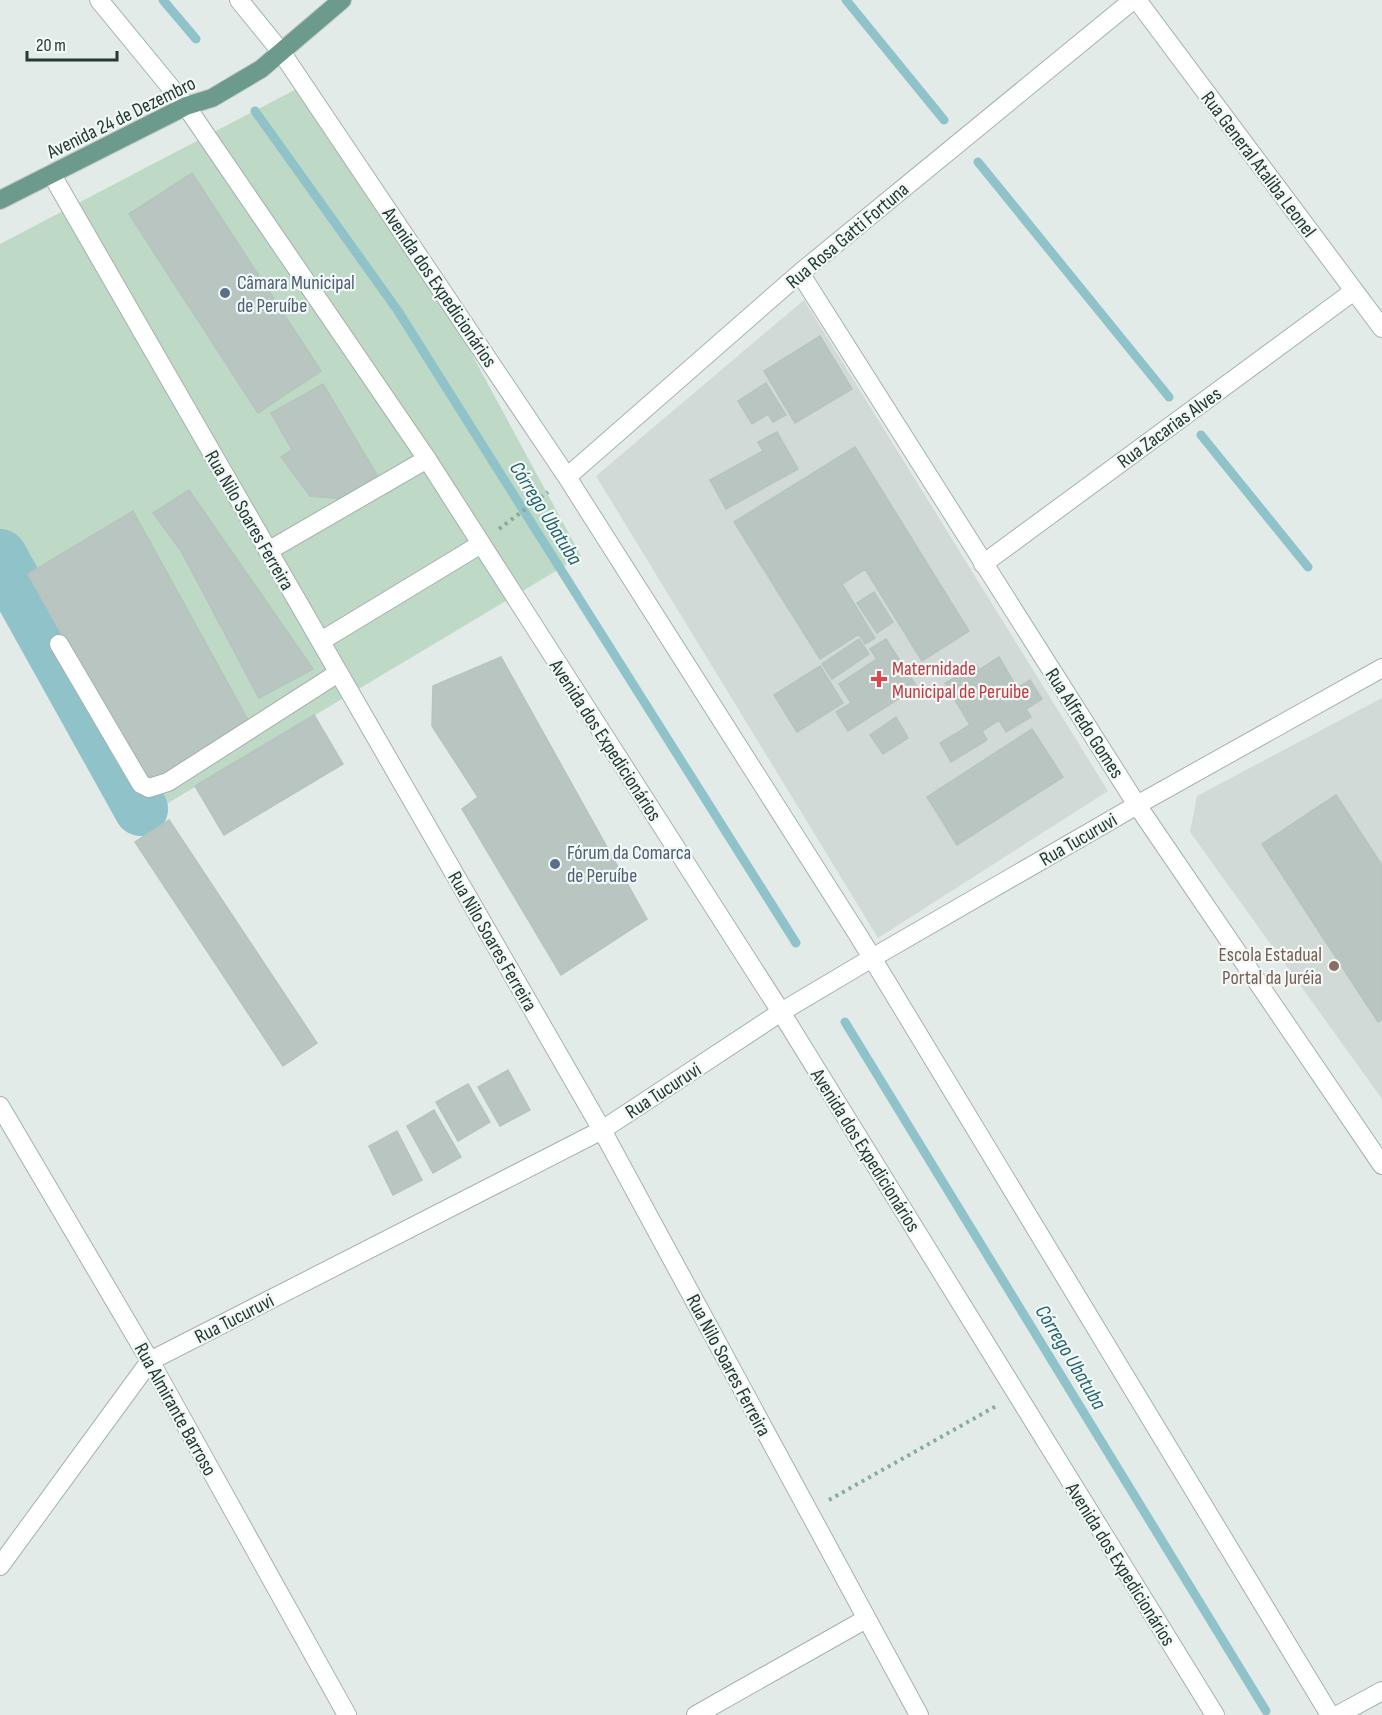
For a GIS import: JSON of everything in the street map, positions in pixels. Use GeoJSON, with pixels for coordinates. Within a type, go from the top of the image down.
{"type":"FeatureCollection","features":[{"type":"Feature","properties":{"kind":"main road","name":"Avenida 24 de Dezembro"},"geometry":{"type":"LineString","coordinates":[[0,200],[186,106],[212,98],[261,69],[342,0]]}},
{"type":"Feature","properties":{"kind":"street","name":"Avenida dos Expedicionários"},"geometry":{"type":"LineString","coordinates":[[99,0],[186,106],[427,459],[781,1012],[1215,1715]]}},
{"type":"Feature","properties":{"kind":"street","name":"Avenida dos Expedicionários"},"geometry":{"type":"LineString","coordinates":[[239,0],[282,53],[560,483],[872,958],[1330,1715]]}},
{"type":"Feature","properties":{"kind":"street","name":"Rua Rosa Gatti Fortuna"},"geometry":{"type":"LineString","coordinates":[[560,483],[800,273],[1135,0]]}},
{"type":"Feature","properties":{"kind":"street","name":"Rua General Ataliba Leonel"},"geometry":{"type":"LineString","coordinates":[[1135,0],[1382,328]]}},
{"type":"Feature","properties":{"kind":"street","name":"Rua Nilo Soares Ferreira"},"geometry":{"type":"LineString","coordinates":[[52,175],[602,1130],[919,1715]]}},
{"type":"Feature","properties":{"kind":"street","name":"Rua Alfredo Gomes"},"geometry":{"type":"LineString","coordinates":[[800,273],[1137,805],[1382,1165]]}},
{"type":"Feature","properties":{"kind":"street","name":"Rua Zacarias Alves"},"geometry":{"type":"LineString","coordinates":[[983,564],[1354,291]]}},
{"type":"Feature","properties":{"kind":"street"},"geometry":{"type":"LineString","coordinates":[[268,551],[427,459]]}},
{"type":"Feature","properties":{"kind":"street"},"geometry":{"type":"LineString","coordinates":[[321,641],[481,544]]}},
{"type":"Feature","properties":{"kind":"street"},"geometry":{"type":"LineString","coordinates":[[59,644],[141,784],[149,788],[168,782],[338,673]]}},
{"type":"Feature","properties":{"kind":"street","name":"Rua Tucuruvi"},"geometry":{"type":"LineString","coordinates":[[0,1566],[150,1361],[602,1130],[781,1012],[872,958],[1137,805],[1382,668]]}},
{"type":"Feature","properties":{"kind":"street","name":"Rua Almirante Barroso"},"geometry":{"type":"LineString","coordinates":[[0,1106],[150,1361],[348,1715]]}},
{"type":"Feature","properties":{"kind":"street"},"geometry":{"type":"LineString","coordinates":[[696,1715],[866,1619]]}},
{"type":"Feature","properties":{"kind":"street"},"geometry":{"type":"LineString","coordinates":[[1338,1715],[1382,1691]]}},
{"type":"Feature","properties":{"kind":"path"},"geometry":{"type":"LineString","coordinates":[[495,532],[560,483]]}},
{"type":"Feature","properties":{"kind":"path"},"geometry":{"type":"LineString","coordinates":[[808,1511],[1017,1394]]}},
{"type":"Feature","properties":{"kind":"shaded area","name":"Maternidade Municipal de Peruibe"},"geometry":{"type":"Polygon","coordinates":[[[804,300],[1108,791],[878,938],[596,476],[804,300]]]}},
{"type":"Feature","properties":{"kind":"shaded area","name":"Escola Estadual Portal da Juréia"},"geometry":{"type":"Polygon","coordinates":[[[1382,698],[1382,1099],[1190,832],[1197,796],[1382,698]]]}},
{"type":"Feature","properties":{"kind":"green space"},"geometry":{"type":"Polygon","coordinates":[[[304,85],[463,338],[581,556],[128,827],[0,577],[0,244],[304,85]]]}},
{"type":"Feature","properties":{"kind":"building","name":"Câmara Municipal de Peruíbe"},"geometry":{"type":"Polygon","coordinates":[[[192,173],[321,371],[258,413],[129,214],[192,173]]]}},
{"type":"Feature","properties":{"kind":"building"},"geometry":{"type":"Polygon","coordinates":[[[820,336],[852,389],[795,423],[764,371],[820,336]]]}},
{"type":"Feature","properties":{"kind":"building"},"geometry":{"type":"Polygon","coordinates":[[[766,383],[786,415],[773,422],[768,414],[752,424],[738,401],[766,383]]]}},
{"type":"Feature","properties":{"kind":"building"},"geometry":{"type":"Polygon","coordinates":[[[323,384],[377,475],[344,499],[310,496],[281,457],[292,450],[271,413],[323,384]]]}},
{"type":"Feature","properties":{"kind":"building"},"geometry":{"type":"Polygon","coordinates":[[[777,432],[798,469],[726,509],[710,480],[763,451],[758,442],[777,432]]]}},
{"type":"Feature","properties":{"kind":"building"},"geometry":{"type":"Polygon","coordinates":[[[855,447],[969,631],[922,661],[865,569],[842,584],[875,638],[865,644],[859,634],[820,659],[734,522],[855,447]]]}},
{"type":"Feature","properties":{"kind":"building"},"geometry":{"type":"Polygon","coordinates":[[[189,490],[313,669],[259,698],[181,551],[153,513],[189,490]]]}},
{"type":"Feature","properties":{"kind":"building"},"geometry":{"type":"Polygon","coordinates":[[[133,511],[248,720],[145,784],[28,574],[133,511]]]}},
{"type":"Feature","properties":{"kind":"building"},"geometry":{"type":"Polygon","coordinates":[[[874,592],[893,622],[877,633],[857,603],[874,592]]]}},
{"type":"Feature","properties":{"kind":"building"},"geometry":{"type":"Polygon","coordinates":[[[859,639],[869,654],[832,679],[822,664],[859,639]]]}},
{"type":"Feature","properties":{"kind":"building"},"geometry":{"type":"Polygon","coordinates":[[[886,639],[917,687],[848,731],[836,712],[851,703],[839,684],[877,659],[870,649],[886,639]]]}},
{"type":"Feature","properties":{"kind":"building","name":"Fórum da Comarca de Peruíbe"},"geometry":{"type":"Polygon","coordinates":[[[501,657],[647,919],[561,975],[462,809],[478,797],[432,726],[433,686],[501,657]]]}},
{"type":"Feature","properties":{"kind":"building"},"geometry":{"type":"Polygon","coordinates":[[[999,657],[1017,688],[1030,680],[1042,699],[1026,709],[1031,717],[1006,732],[999,720],[982,731],[987,740],[951,762],[940,743],[970,725],[945,683],[976,665],[979,670],[999,657]]]}},
{"type":"Feature","properties":{"kind":"building"},"geometry":{"type":"Polygon","coordinates":[[[820,666],[843,703],[797,732],[774,695],[820,666]]]}},
{"type":"Feature","properties":{"kind":"building"},"geometry":{"type":"Polygon","coordinates":[[[314,715],[343,764],[224,835],[195,786],[314,715]]]}},
{"type":"Feature","properties":{"kind":"building"},"geometry":{"type":"Polygon","coordinates":[[[896,717],[908,738],[883,754],[870,735],[896,717]]]}},
{"type":"Feature","properties":{"kind":"building"},"geometry":{"type":"Polygon","coordinates":[[[1032,729],[1063,777],[957,845],[927,797],[1032,729]]]}},
{"type":"Feature","properties":{"kind":"building"},"geometry":{"type":"Polygon","coordinates":[[[1336,795],[1382,865],[1382,1019],[1378,1022],[1262,844],[1336,795]]]}},
{"type":"Feature","properties":{"kind":"building"},"geometry":{"type":"Polygon","coordinates":[[[169,820],[317,1043],[283,1066],[135,842],[169,820]]]}},
{"type":"Feature","properties":{"kind":"building"},"geometry":{"type":"Polygon","coordinates":[[[508,1070],[530,1110],[500,1126],[478,1087],[508,1070]]]}},
{"type":"Feature","properties":{"kind":"building"},"geometry":{"type":"Polygon","coordinates":[[[468,1084],[490,1122],[458,1141],[436,1102],[468,1084]]]}},
{"type":"Feature","properties":{"kind":"building"},"geometry":{"type":"Polygon","coordinates":[[[434,1110],[461,1157],[433,1173],[407,1126],[434,1110]]]}},
{"type":"Feature","properties":{"kind":"building"},"geometry":{"type":"Polygon","coordinates":[[[397,1131],[422,1180],[393,1195],[369,1146],[397,1131]]]}},
{"type":"Feature","properties":{"kind":"waterway","name":"Córrego Ubatuba"},"geometry":{"type":"LineString","coordinates":[[163,0],[196,39]]}},
{"type":"Feature","properties":{"kind":"waterway"},"geometry":{"type":"LineString","coordinates":[[846,0],[944,120]]}},
{"type":"Feature","properties":{"kind":"waterway","name":"Córrego Ubatuba"},"geometry":{"type":"LineString","coordinates":[[255,111],[398,311],[796,943]]}},
{"type":"Feature","properties":{"kind":"waterway"},"geometry":{"type":"LineString","coordinates":[[978,162],[1169,397]]}},
{"type":"Feature","properties":{"kind":"waterway"},"geometry":{"type":"LineString","coordinates":[[1201,435],[1308,567]]}},
{"type":"Feature","properties":{"kind":"waterway"},"geometry":{"type":"LineString","coordinates":[[0,556],[141,809]]}},
{"type":"Feature","properties":{"kind":"waterway","name":"Córrego Ubatuba"},"geometry":{"type":"LineString","coordinates":[[845,1022],[1266,1711]]}},
{"type":"Feature","properties":{"kind":"place","name":"Câmara Municipal de Peruíbe"},"geometry":{"type":"Point","coordinates":[225,293]}},
{"type":"Feature","properties":{"kind":"place","name":"Maternidade Municipal de Peruibe"},"geometry":{"type":"Point","coordinates":[879,679]}},
{"type":"Feature","properties":{"kind":"place","name":"Fórum da Comarca de Peruíbe"},"geometry":{"type":"Point","coordinates":[555,864]}},
{"type":"Feature","properties":{"kind":"place","name":"Escola Estadual Portal da Juréia"},"geometry":{"type":"Point","coordinates":[1334,966]}}]}
